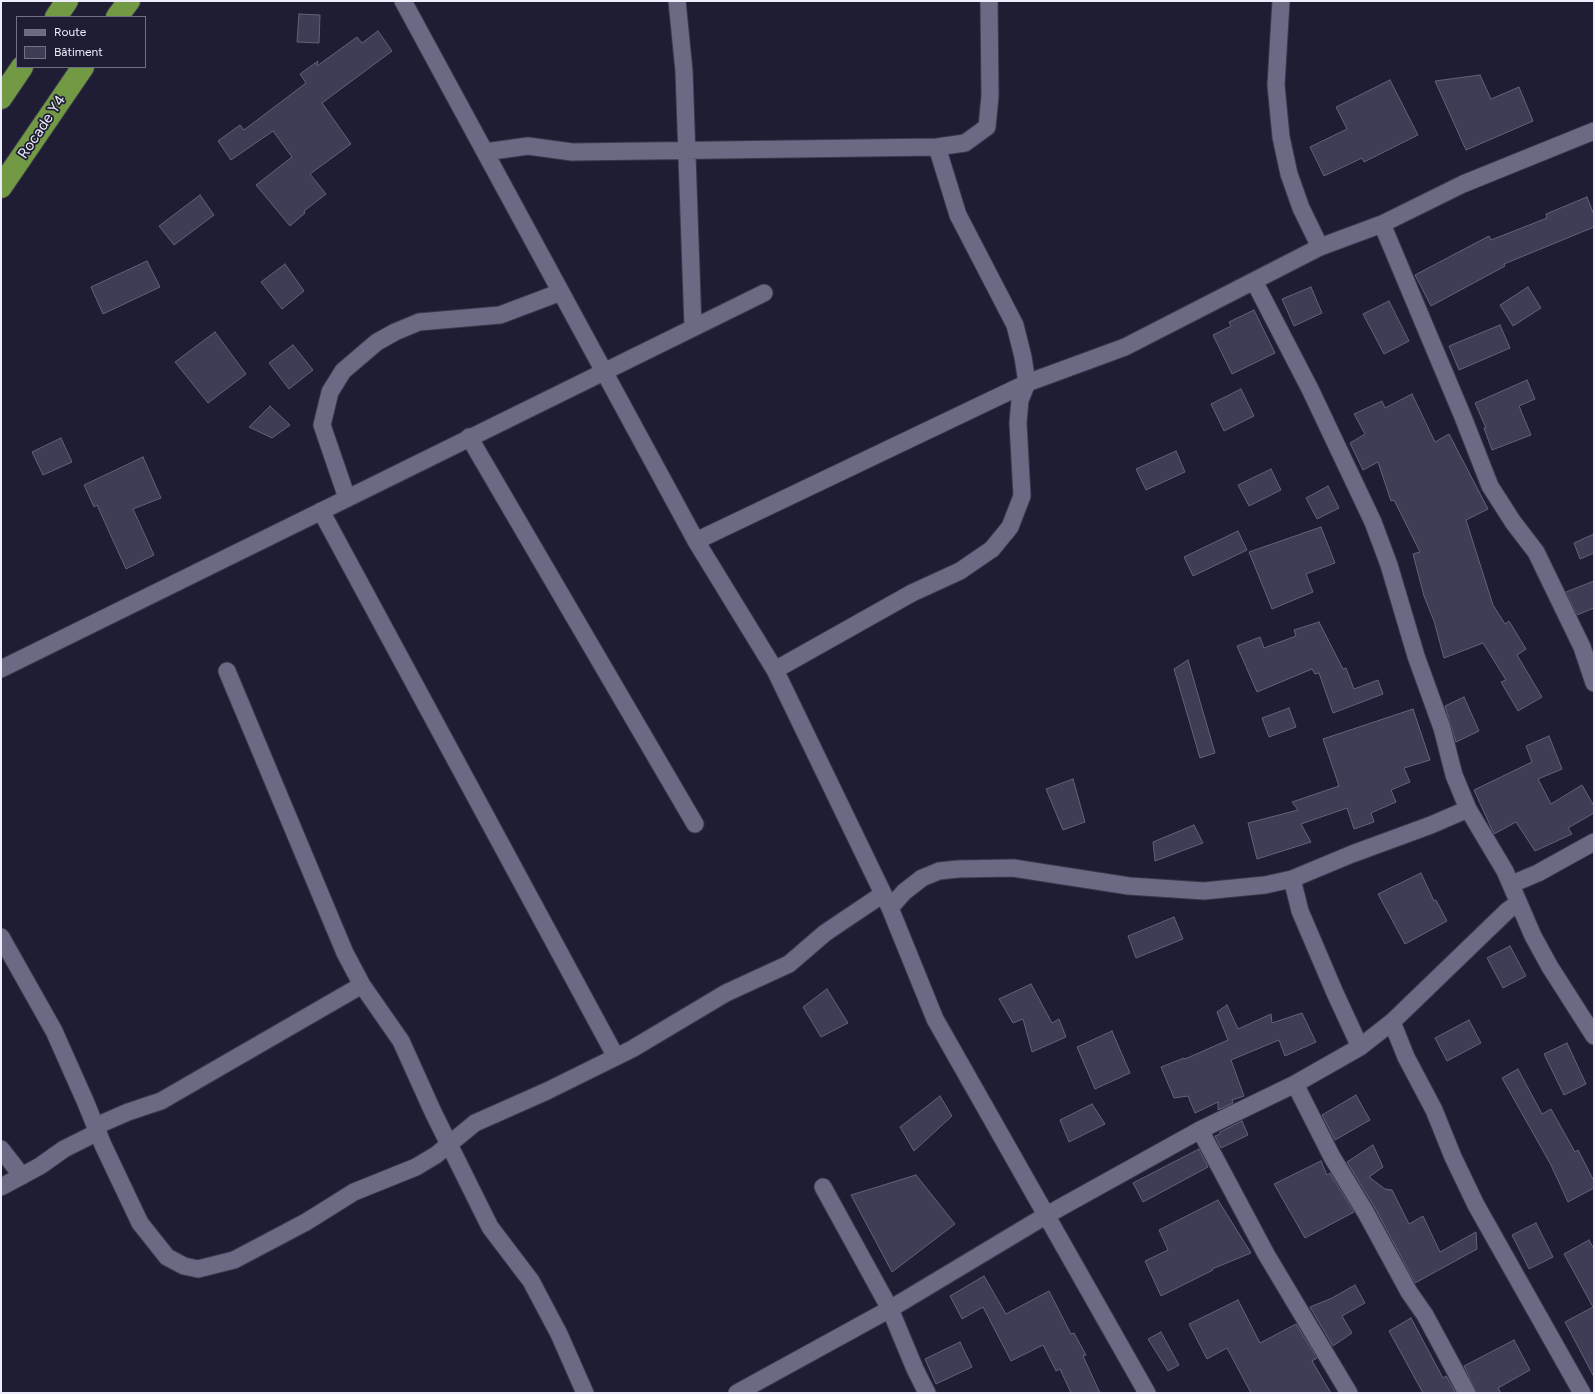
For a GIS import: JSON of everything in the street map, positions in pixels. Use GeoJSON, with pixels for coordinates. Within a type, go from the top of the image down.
{"type":"FeatureCollection","features":[{"type":"Feature","properties":{"kind":"highway"},"geometry":{"type":"LineString","coordinates":[[57,16],[67,1]]}},
{"type":"Feature","properties":{"kind":"highway"},"geometry":{"type":"LineString","coordinates":[[118,16],[129,1]]}},
{"type":"Feature","properties":{"kind":"highway"},"geometry":{"type":"LineString","coordinates":[[1,98],[21,68]]}},
{"type":"Feature","properties":{"kind":"highway","name":"Rocade Y4"},"geometry":{"type":"LineString","coordinates":[[1,187],[82,68]]}},
{"type":"Feature","properties":{"kind":"street"},"geometry":{"type":"LineString","coordinates":[[403,1],[696,541],[775,670],[887,901],[935,1019],[1147,1393]]}},
{"type":"Feature","properties":{"kind":"street"},"geometry":{"type":"LineString","coordinates":[[677,1],[684,71],[693,327]]}},
{"type":"Feature","properties":{"kind":"street"},"geometry":{"type":"LineString","coordinates":[[485,152],[528,146],[572,152],[937,147],[965,143],[987,127],[990,96],[990,1]]}},
{"type":"Feature","properties":{"kind":"street"},"geometry":{"type":"LineString","coordinates":[[1281,1],[1276,85],[1281,137],[1289,174],[1301,208],[1320,246]]}},
{"type":"Feature","properties":{"kind":"street"},"geometry":{"type":"LineString","coordinates":[[696,541],[1026,383],[1125,347],[1320,246],[1382,224],[1463,184],[1594,131]]}},
{"type":"Feature","properties":{"kind":"street"},"geometry":{"type":"LineString","coordinates":[[775,670],[912,593],[960,571],[992,549],[1010,527],[1022,496],[1018,423],[1020,400],[1026,383],[1024,357],[1015,325],[958,215],[937,147]]}},
{"type":"Feature","properties":{"kind":"street"},"geometry":{"type":"LineString","coordinates":[[1382,224],[1463,417],[1490,486],[1512,522],[1536,552],[1582,647],[1594,683]]}},
{"type":"Feature","properties":{"kind":"street"},"geometry":{"type":"LineString","coordinates":[[1254,281],[1310,390],[1373,522],[1389,565],[1416,656],[1442,728],[1454,776],[1468,809],[1512,884],[1518,903],[1550,967],[1594,1036]]}},
{"type":"Feature","properties":{"kind":"street"},"geometry":{"type":"LineString","coordinates":[[347,498],[322,425],[330,392],[343,371],[377,342],[419,322],[500,315],[561,292]]}},
{"type":"Feature","properties":{"kind":"street"},"geometry":{"type":"LineString","coordinates":[[1,669],[603,371],[764,293]]}},
{"type":"Feature","properties":{"kind":"street"},"geometry":{"type":"LineString","coordinates":[[469,438],[695,824]]}},
{"type":"Feature","properties":{"kind":"street"},"geometry":{"type":"LineString","coordinates":[[321,511],[616,1057]]}},
{"type":"Feature","properties":{"kind":"street"},"geometry":{"type":"LineString","coordinates":[[227,671],[345,953],[362,985],[401,1041],[433,1112],[450,1143],[490,1227],[531,1281],[559,1334],[585,1393]]}},
{"type":"Feature","properties":{"kind":"street"},"geometry":{"type":"LineString","coordinates":[[1,937],[54,1031],[127,1199],[140,1223],[167,1257],[184,1266],[198,1269],[234,1260],[306,1222],[354,1192],[416,1167],[436,1156],[475,1123],[616,1057],[726,993],[788,964],[825,933],[904,892],[922,878],[939,872],[958,869],[1012,868],[1129,886],[1204,891],[1252,887],[1292,879],[1352,854],[1430,826],[1468,809]]}},
{"type":"Feature","properties":{"kind":"street"},"geometry":{"type":"LineString","coordinates":[[1512,884],[1538,873],[1594,842]]}},
{"type":"Feature","properties":{"kind":"street"},"geometry":{"type":"LineString","coordinates":[[1292,879],[1300,910],[1335,993],[1360,1047]]}},
{"type":"Feature","properties":{"kind":"street"},"geometry":{"type":"LineString","coordinates":[[737,1393],[890,1308],[1046,1216],[1200,1130],[1295,1084],[1360,1047],[1392,1022],[1518,903]]}},
{"type":"Feature","properties":{"kind":"street"},"geometry":{"type":"LineString","coordinates":[[1,1188],[40,1166],[97,1129],[128,1112],[161,1101],[362,985]]}},
{"type":"Feature","properties":{"kind":"street"},"geometry":{"type":"LineString","coordinates":[[1392,1022],[1406,1057],[1434,1110],[1453,1157],[1476,1205],[1579,1392]]}},
{"type":"Feature","properties":{"kind":"street"},"geometry":{"type":"LineString","coordinates":[[1295,1084],[1332,1157],[1366,1213],[1409,1292],[1425,1315],[1467,1393]]}},
{"type":"Feature","properties":{"kind":"street"},"geometry":{"type":"LineString","coordinates":[[1200,1130],[1266,1254],[1349,1393]]}},
{"type":"Feature","properties":{"kind":"street"},"geometry":{"type":"LineString","coordinates":[[1,1149],[22,1176]]}},
{"type":"Feature","properties":{"kind":"street"},"geometry":{"type":"LineString","coordinates":[[823,1187],[890,1308],[914,1369],[927,1393]]}},
{"type":"Feature","properties":{"kind":"building"},"geometry":{"type":"Polygon","coordinates":[[[299,14],[320,15],[319,43],[297,42],[299,14]]]}},
{"type":"Feature","properties":{"kind":"building"},"geometry":{"type":"Polygon","coordinates":[[[378,31],[392,51],[322,103],[351,144],[310,174],[326,194],[304,211],[305,213],[290,226],[256,185],[292,157],[273,131],[231,160],[218,141],[240,125],[244,130],[306,83],[300,74],[318,61],[317,66],[357,37],[362,43],[378,31]]]}},
{"type":"Feature","properties":{"kind":"building"},"geometry":{"type":"Polygon","coordinates":[[[1480,75],[1491,99],[1519,87],[1533,121],[1466,150],[1435,81],[1480,75]]]}},
{"type":"Feature","properties":{"kind":"building"},"geometry":{"type":"Polygon","coordinates":[[[1390,80],[1418,135],[1364,162],[1362,158],[1324,176],[1310,147],[1347,129],[1336,107],[1390,80]]]}},
{"type":"Feature","properties":{"kind":"building"},"geometry":{"type":"Polygon","coordinates":[[[200,195],[214,215],[174,245],[159,226],[200,195]]]}},
{"type":"Feature","properties":{"kind":"building"},"geometry":{"type":"Polygon","coordinates":[[[1587,197],[1594,215],[1594,227],[1504,264],[1505,266],[1431,306],[1415,275],[1489,236],[1491,240],[1547,218],[1546,214],[1587,197]]]}},
{"type":"Feature","properties":{"kind":"building"},"geometry":{"type":"Polygon","coordinates":[[[147,261],[160,287],[103,314],[91,287],[147,261]]]}},
{"type":"Feature","properties":{"kind":"building"},"geometry":{"type":"Polygon","coordinates":[[[285,264],[304,291],[282,309],[261,282],[285,264]]]}},
{"type":"Feature","properties":{"kind":"building"},"geometry":{"type":"Polygon","coordinates":[[[1311,287],[1322,313],[1294,326],[1282,299],[1311,287]]]}},
{"type":"Feature","properties":{"kind":"building"},"geometry":{"type":"Polygon","coordinates":[[[1528,287],[1541,308],[1513,326],[1500,305],[1528,287]]]}},
{"type":"Feature","properties":{"kind":"building"},"geometry":{"type":"Polygon","coordinates":[[[1389,301],[1409,341],[1384,354],[1363,314],[1389,301]]]}},
{"type":"Feature","properties":{"kind":"building"},"geometry":{"type":"Polygon","coordinates":[[[1254,310],[1275,353],[1232,374],[1213,335],[1231,326],[1229,322],[1254,310]]]}},
{"type":"Feature","properties":{"kind":"building"},"geometry":{"type":"Polygon","coordinates":[[[1500,325],[1510,348],[1459,370],[1449,346],[1500,325]]]}},
{"type":"Feature","properties":{"kind":"building"},"geometry":{"type":"Polygon","coordinates":[[[215,332],[246,374],[208,403],[175,362],[215,332]]]}},
{"type":"Feature","properties":{"kind":"building"},"geometry":{"type":"Polygon","coordinates":[[[293,345],[313,370],[289,389],[269,363],[293,345]]]}},
{"type":"Feature","properties":{"kind":"building"},"geometry":{"type":"Polygon","coordinates":[[[1527,380],[1535,399],[1519,406],[1531,435],[1492,450],[1484,428],[1486,428],[1475,403],[1527,380]]]}},
{"type":"Feature","properties":{"kind":"building"},"geometry":{"type":"Polygon","coordinates":[[[1241,389],[1254,416],[1224,431],[1211,404],[1241,389]]]}},
{"type":"Feature","properties":{"kind":"building"},"geometry":{"type":"Polygon","coordinates":[[[1412,394],[1435,442],[1449,434],[1488,509],[1466,520],[1493,605],[1505,624],[1509,621],[1526,649],[1517,655],[1542,697],[1518,711],[1501,682],[1506,680],[1483,643],[1444,658],[1434,621],[1424,596],[1413,554],[1420,552],[1394,500],[1391,501],[1378,462],[1363,470],[1350,443],[1365,434],[1354,414],[1382,401],[1385,408],[1412,394]]]}},
{"type":"Feature","properties":{"kind":"building"},"geometry":{"type":"Polygon","coordinates":[[[270,406],[290,425],[272,438],[249,427],[270,406]]]}},
{"type":"Feature","properties":{"kind":"building"},"geometry":{"type":"Polygon","coordinates":[[[61,438],[72,462],[43,475],[32,452],[61,438]]]}},
{"type":"Feature","properties":{"kind":"building"},"geometry":{"type":"Polygon","coordinates":[[[1176,451],[1185,472],[1146,490],[1136,469],[1176,451]]]}},
{"type":"Feature","properties":{"kind":"building"},"geometry":{"type":"Polygon","coordinates":[[[143,457],[161,498],[133,509],[154,555],[126,569],[97,505],[94,507],[84,485],[143,457]]]}},
{"type":"Feature","properties":{"kind":"building"},"geometry":{"type":"Polygon","coordinates":[[[1271,469],[1281,490],[1249,506],[1238,485],[1271,469]]]}},
{"type":"Feature","properties":{"kind":"building"},"geometry":{"type":"Polygon","coordinates":[[[1328,486],[1339,508],[1317,519],[1306,498],[1328,486]]]}},
{"type":"Feature","properties":{"kind":"building"},"geometry":{"type":"Polygon","coordinates":[[[1321,527],[1335,563],[1306,574],[1313,592],[1272,609],[1249,552],[1321,527]]]}},
{"type":"Feature","properties":{"kind":"building"},"geometry":{"type":"Polygon","coordinates":[[[1238,531],[1247,550],[1193,576],[1184,557],[1238,531]]]}},
{"type":"Feature","properties":{"kind":"building"},"geometry":{"type":"Polygon","coordinates":[[[1594,534],[1594,553],[1580,559],[1574,543],[1594,534]]]}},
{"type":"Feature","properties":{"kind":"building"},"geometry":{"type":"Polygon","coordinates":[[[1594,581],[1594,608],[1577,615],[1566,592],[1594,581]]]}},
{"type":"Feature","properties":{"kind":"building"},"geometry":{"type":"Polygon","coordinates":[[[1319,622],[1343,669],[1346,668],[1354,689],[1378,680],[1383,694],[1333,713],[1319,673],[1315,674],[1312,669],[1257,692],[1237,646],[1260,637],[1264,648],[1296,636],[1294,630],[1319,622]]]}},
{"type":"Feature","properties":{"kind":"building"},"geometry":{"type":"Polygon","coordinates":[[[1188,660],[1215,753],[1200,758],[1174,669],[1188,660]]]}},
{"type":"Feature","properties":{"kind":"building"},"geometry":{"type":"Polygon","coordinates":[[[1464,697],[1479,731],[1456,742],[1445,706],[1464,697]]]}},
{"type":"Feature","properties":{"kind":"building"},"geometry":{"type":"Polygon","coordinates":[[[1289,708],[1296,727],[1269,737],[1262,718],[1289,708]]]}},
{"type":"Feature","properties":{"kind":"building"},"geometry":{"type":"Polygon","coordinates":[[[1413,709],[1430,760],[1404,768],[1410,782],[1391,790],[1396,802],[1371,813],[1374,822],[1354,829],[1347,808],[1301,824],[1311,842],[1257,859],[1248,823],[1298,810],[1292,802],[1339,786],[1323,739],[1413,709]]]}},
{"type":"Feature","properties":{"kind":"building"},"geometry":{"type":"Polygon","coordinates":[[[1549,736],[1562,769],[1538,779],[1551,804],[1582,785],[1594,806],[1594,813],[1568,828],[1572,834],[1535,851],[1516,822],[1494,834],[1474,790],[1532,762],[1526,746],[1549,736]]]}},
{"type":"Feature","properties":{"kind":"building"},"geometry":{"type":"Polygon","coordinates":[[[1073,779],[1085,822],[1063,830],[1046,789],[1073,779]]]}},
{"type":"Feature","properties":{"kind":"building"},"geometry":{"type":"Polygon","coordinates":[[[1194,825],[1203,843],[1155,861],[1153,842],[1194,825]]]}},
{"type":"Feature","properties":{"kind":"building"},"geometry":{"type":"Polygon","coordinates":[[[1421,873],[1434,901],[1436,900],[1447,921],[1405,944],[1378,894],[1421,873]]]}},
{"type":"Feature","properties":{"kind":"building"},"geometry":{"type":"Polygon","coordinates":[[[1174,917],[1183,939],[1136,958],[1128,936],[1174,917]]]}},
{"type":"Feature","properties":{"kind":"building"},"geometry":{"type":"Polygon","coordinates":[[[1510,946],[1526,976],[1503,988],[1487,958],[1510,946]]]}},
{"type":"Feature","properties":{"kind":"building"},"geometry":{"type":"Polygon","coordinates":[[[1031,984],[1052,1023],[1059,1019],[1066,1037],[1032,1052],[1023,1019],[1013,1023],[999,999],[1031,984]]]}},
{"type":"Feature","properties":{"kind":"building"},"geometry":{"type":"Polygon","coordinates":[[[827,989],[848,1023],[821,1037],[803,1007],[827,989]]]}},
{"type":"Feature","properties":{"kind":"building"},"geometry":{"type":"Polygon","coordinates":[[[1227,1005],[1238,1029],[1271,1014],[1272,1023],[1302,1013],[1316,1042],[1285,1056],[1279,1040],[1231,1060],[1244,1096],[1232,1100],[1233,1103],[1218,1110],[1218,1102],[1195,1113],[1188,1096],[1174,1098],[1161,1067],[1184,1058],[1185,1059],[1228,1040],[1217,1012],[1227,1005]]]}},
{"type":"Feature","properties":{"kind":"building"},"geometry":{"type":"Polygon","coordinates":[[[1469,1020],[1481,1043],[1447,1061],[1435,1038],[1469,1020]]]}},
{"type":"Feature","properties":{"kind":"building"},"geometry":{"type":"Polygon","coordinates":[[[1112,1031],[1130,1073],[1095,1089],[1077,1047],[1112,1031]]]}},
{"type":"Feature","properties":{"kind":"building"},"geometry":{"type":"Polygon","coordinates":[[[1567,1043],[1586,1084],[1564,1095],[1544,1054],[1567,1043]]]}},
{"type":"Feature","properties":{"kind":"building"},"geometry":{"type":"Polygon","coordinates":[[[1518,1069],[1542,1114],[1551,1109],[1575,1152],[1578,1150],[1594,1181],[1594,1188],[1568,1202],[1551,1165],[1502,1078],[1518,1069]]]}},
{"type":"Feature","properties":{"kind":"building"},"geometry":{"type":"Polygon","coordinates":[[[1356,1095],[1370,1120],[1335,1140],[1322,1115],[1356,1095]]]}},
{"type":"Feature","properties":{"kind":"building"},"geometry":{"type":"Polygon","coordinates":[[[940,1096],[952,1116],[914,1151],[900,1127],[940,1096]]]}},
{"type":"Feature","properties":{"kind":"building"},"geometry":{"type":"Polygon","coordinates":[[[1092,1104],[1105,1124],[1069,1142],[1060,1120],[1092,1104]]]}},
{"type":"Feature","properties":{"kind":"building"},"geometry":{"type":"Polygon","coordinates":[[[1242,1121],[1248,1135],[1221,1148],[1215,1136],[1242,1121]]]}},
{"type":"Feature","properties":{"kind":"building"},"geometry":{"type":"Polygon","coordinates":[[[1373,1145],[1383,1167],[1369,1177],[1385,1189],[1392,1190],[1409,1224],[1423,1216],[1440,1252],[1476,1232],[1477,1249],[1415,1283],[1375,1208],[1347,1162],[1373,1145]]]}},
{"type":"Feature","properties":{"kind":"building"},"geometry":{"type":"Polygon","coordinates":[[[1199,1149],[1208,1167],[1143,1202],[1133,1183],[1199,1149]]]}},
{"type":"Feature","properties":{"kind":"building"},"geometry":{"type":"Polygon","coordinates":[[[1321,1161],[1327,1175],[1330,1173],[1354,1212],[1305,1238],[1274,1184],[1321,1161]]]}},
{"type":"Feature","properties":{"kind":"building"},"geometry":{"type":"Polygon","coordinates":[[[916,1175],[955,1224],[892,1272],[851,1195],[916,1175]]]}},
{"type":"Feature","properties":{"kind":"building"},"geometry":{"type":"Polygon","coordinates":[[[1218,1200],[1251,1253],[1212,1269],[1213,1270],[1161,1296],[1145,1261],[1168,1250],[1159,1230],[1218,1200]]]}},
{"type":"Feature","properties":{"kind":"building"},"geometry":{"type":"Polygon","coordinates":[[[1536,1223],[1553,1257],[1529,1269],[1512,1235],[1536,1223]]]}},
{"type":"Feature","properties":{"kind":"building"},"geometry":{"type":"Polygon","coordinates":[[[1589,1240],[1594,1249],[1594,1377],[1565,1322],[1593,1307],[1564,1254],[1589,1240]]]}},
{"type":"Feature","properties":{"kind":"building"},"geometry":{"type":"Polygon","coordinates":[[[984,1276],[1006,1314],[1049,1291],[1071,1334],[1074,1333],[1086,1355],[1083,1356],[1100,1393],[1071,1393],[1060,1369],[1056,1371],[1043,1345],[1011,1361],[983,1307],[962,1319],[950,1296],[984,1276]]]}},
{"type":"Feature","properties":{"kind":"building"},"geometry":{"type":"Polygon","coordinates":[[[1355,1285],[1365,1303],[1342,1316],[1352,1333],[1333,1346],[1310,1307],[1332,1298],[1355,1285]]]}},
{"type":"Feature","properties":{"kind":"building"},"geometry":{"type":"Polygon","coordinates":[[[1238,1300],[1260,1343],[1296,1324],[1317,1358],[1312,1361],[1331,1393],[1251,1393],[1227,1348],[1207,1359],[1189,1324],[1238,1300]]]}},
{"type":"Feature","properties":{"kind":"building"},"geometry":{"type":"Polygon","coordinates":[[[1411,1318],[1443,1378],[1446,1376],[1456,1393],[1423,1393],[1389,1331],[1411,1318]]]}},
{"type":"Feature","properties":{"kind":"building"},"geometry":{"type":"Polygon","coordinates":[[[1161,1332],[1179,1365],[1168,1371],[1148,1339],[1161,1332]]]}},
{"type":"Feature","properties":{"kind":"building"},"geometry":{"type":"Polygon","coordinates":[[[1514,1340],[1530,1370],[1498,1388],[1501,1393],[1477,1393],[1464,1366],[1514,1340]]]}},
{"type":"Feature","properties":{"kind":"building"},"geometry":{"type":"Polygon","coordinates":[[[960,1342],[972,1367],[936,1384],[925,1359],[960,1342]]]}}]}
